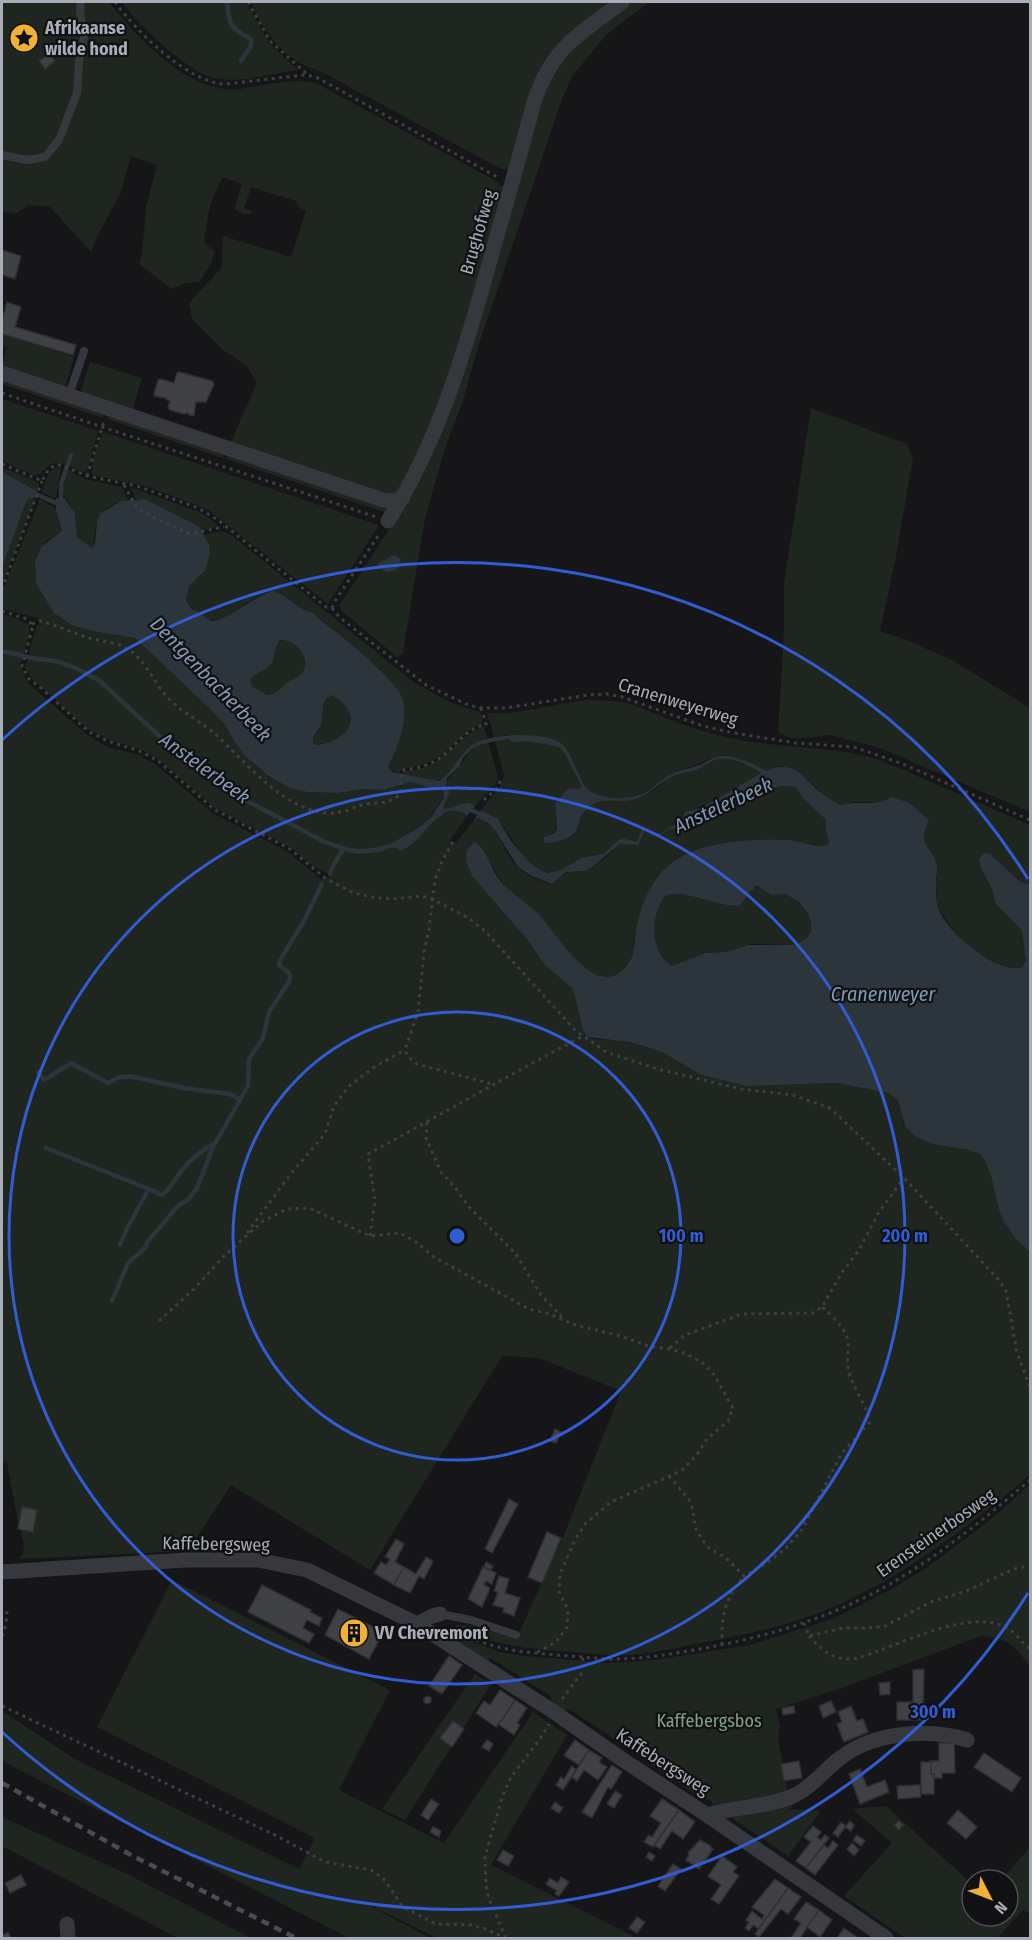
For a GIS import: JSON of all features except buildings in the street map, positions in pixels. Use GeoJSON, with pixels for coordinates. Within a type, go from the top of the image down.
{"type":"FeatureCollection","features":[{"type":"Feature","properties":{"kind":"street","name":"Brughofweg"},"geometry":{"type":"LineString","coordinates":[[388,521],[403,497],[432,439],[453,384],[534,102],[546,71],[568,42],[622,2]]}},
{"type":"Feature","properties":{"kind":"street"},"geometry":{"type":"LineString","coordinates":[[2,373],[383,500],[394,501],[403,497]]}},
{"type":"Feature","properties":{"kind":"street","name":"Kaffebergsweg"},"geometry":{"type":"LineString","coordinates":[[2,1572],[186,1560],[258,1560],[307,1570],[417,1624],[554,1712],[886,1938]]}},
{"type":"Feature","properties":{"kind":"street"},"geometry":{"type":"LineString","coordinates":[[417,1624],[440,1614]]}},
{"type":"Feature","properties":{"kind":"street","name":"Kaffebergsweg"},"geometry":{"type":"LineString","coordinates":[[707,1815],[784,1799],[798,1793],[844,1755],[883,1738],[934,1734],[968,1740]]}},
{"type":"Feature","properties":{"kind":"lane"},"geometry":{"type":"LineString","coordinates":[[2,155],[27,160],[45,157],[58,140],[77,93],[79,61],[84,37],[80,12],[81,2]]}},
{"type":"Feature","properties":{"kind":"lane"},"geometry":{"type":"LineString","coordinates":[[69,395],[84,351]]}},
{"type":"Feature","properties":{"kind":"lane"},"geometry":{"type":"LineString","coordinates":[[440,1614],[471,1620],[516,1635]]}},
{"type":"Feature","properties":{"kind":"path"},"geometry":{"type":"LineString","coordinates":[[115,2],[157,46],[195,74],[210,82],[233,84],[308,75]]}},
{"type":"Feature","properties":{"kind":"path"},"geometry":{"type":"LineString","coordinates":[[248,2],[270,41],[308,75],[323,80],[511,185]]}},
{"type":"Feature","properties":{"kind":"path"},"geometry":{"type":"LineString","coordinates":[[2,393],[388,521],[332,608]]}},
{"type":"Feature","properties":{"kind":"path"},"geometry":{"type":"LineString","coordinates":[[87,476],[98,439]]}},
{"type":"Feature","properties":{"kind":"path"},"geometry":{"type":"LineString","coordinates":[[2,464],[42,481],[2,589]]}},
{"type":"Feature","properties":{"kind":"path","name":"Cranenweyerweg"},"geometry":{"type":"LineString","coordinates":[[42,481],[51,468],[61,465],[87,476],[137,486],[198,508],[218,520],[326,607],[332,608],[339,617],[426,685],[468,705],[481,708],[506,708],[531,706],[588,695],[607,694],[622,697],[703,726],[734,733],[796,743],[854,747],[903,765],[1030,820]]}},
{"type":"Feature","properties":{"kind":"path"},"geometry":{"type":"LineString","coordinates":[[124,485],[138,510],[190,534],[225,527]]}},
{"type":"Feature","properties":{"kind":"path"},"geometry":{"type":"LineString","coordinates":[[2,610],[27,619],[32,624],[33,631],[22,666],[29,679],[89,732],[157,760],[215,810],[290,849],[326,879],[354,893],[392,899],[422,896],[467,917],[485,930],[575,1030],[606,1052],[658,1069],[741,1089],[794,1095],[830,1108],[904,1178],[999,1280],[1006,1292],[1017,1353],[1030,1387]]}},
{"type":"Feature","properties":{"kind":"path"},"geometry":{"type":"LineString","coordinates":[[32,624],[40,621],[131,651],[141,660],[156,684],[172,702],[211,730],[279,792],[315,811],[338,813],[369,803],[388,802],[397,796],[401,789],[402,771],[433,762],[448,751],[462,736],[476,727],[486,725],[481,708]]}},
{"type":"Feature","properties":{"kind":"path"},"geometry":{"type":"LineString","coordinates":[[484,800],[498,787],[501,777]]}},
{"type":"Feature","properties":{"kind":"path"},"geometry":{"type":"LineString","coordinates":[[243,1238],[292,1171],[320,1140],[326,1131],[334,1106],[349,1086],[373,1068],[405,1050],[418,1012],[435,880],[442,861],[453,842]]}},
{"type":"Feature","properties":{"kind":"path"},"geometry":{"type":"LineString","coordinates":[[370,1236],[375,1201],[368,1154],[583,1036]]}},
{"type":"Feature","properties":{"kind":"path"},"geometry":{"type":"LineString","coordinates":[[405,1050],[408,1057],[417,1064],[493,1084]]}},
{"type":"Feature","properties":{"kind":"path"},"geometry":{"type":"LineString","coordinates":[[427,1122],[426,1138],[441,1173],[469,1207],[515,1253],[541,1294],[566,1321]]}},
{"type":"Feature","properties":{"kind":"path"},"geometry":{"type":"LineString","coordinates":[[670,1349],[685,1335],[742,1314],[813,1313],[822,1307],[841,1274],[860,1250],[879,1212],[904,1178]]}},
{"type":"Feature","properties":{"kind":"path"},"geometry":{"type":"LineString","coordinates":[[159,1321],[194,1289],[224,1256],[263,1221],[288,1209],[309,1208],[370,1236],[400,1233],[416,1242],[434,1257],[529,1309],[648,1346],[670,1349],[695,1359],[713,1373],[733,1408],[732,1415],[707,1439],[689,1465],[681,1471],[611,1502],[586,1523],[564,1560],[560,1574],[559,1592],[568,1610],[567,1627],[556,1642],[534,1654]]}},
{"type":"Feature","properties":{"kind":"path"},"geometry":{"type":"LineString","coordinates":[[722,1645],[721,1620],[733,1591],[744,1575],[777,1556],[801,1531],[842,1453],[869,1423],[869,1417],[858,1397],[848,1367],[847,1336],[838,1322],[822,1307]]}},
{"type":"Feature","properties":{"kind":"path"},"geometry":{"type":"LineString","coordinates":[[669,1476],[689,1500],[695,1527],[702,1541],[710,1549],[725,1557],[744,1575]]}},
{"type":"Feature","properties":{"kind":"path","name":"Erensteinerbosweg"},"geometry":{"type":"LineString","coordinates":[[440,1614],[447,1624],[475,1640],[504,1649],[534,1654],[628,1658],[678,1653],[737,1643],[804,1623],[855,1602],[900,1578],[978,1524],[1030,1480]]}},
{"type":"Feature","properties":{"kind":"path"},"geometry":{"type":"LineString","coordinates":[[809,1636],[843,1628],[885,1626],[931,1602],[966,1591],[1014,1569],[1030,1566]]}},
{"type":"Feature","properties":{"kind":"path"},"geometry":{"type":"LineString","coordinates":[[2,1636],[6,1625],[7,1610]]}},
{"type":"Feature","properties":{"kind":"path"},"geometry":{"type":"LineString","coordinates":[[804,1623],[809,1636],[822,1650],[849,1660],[945,1626],[971,1622],[993,1623],[1006,1627],[1030,1649]]}},
{"type":"Feature","properties":{"kind":"path"},"geometry":{"type":"LineString","coordinates":[[506,1938],[489,1899],[484,1870],[485,1856],[503,1795],[511,1777],[540,1739],[565,1693],[580,1675],[583,1657]]}},
{"type":"Feature","properties":{"kind":"path"},"geometry":{"type":"LineString","coordinates":[[2,1706],[235,1816],[325,1862],[371,1870],[383,1878],[403,1907],[436,1924],[471,1924],[506,1938]]}},
{"type":"Feature","properties":{"kind":"green space"},"geometry":{"type":"Polygon","coordinates":[[[2,2],[109,2],[149,47],[183,73],[202,83],[220,88],[239,89],[287,81],[316,83],[503,187],[504,191],[444,394],[401,491],[393,496],[230,444],[257,383],[246,365],[223,350],[192,319],[189,303],[222,267],[223,236],[291,257],[306,211],[297,206],[296,201],[251,187],[244,208],[252,211],[251,214],[244,214],[234,209],[242,184],[223,177],[212,201],[205,232],[204,242],[215,252],[210,266],[199,282],[185,283],[172,289],[139,264],[142,255],[146,207],[157,165],[131,156],[121,192],[91,252],[50,207],[29,205],[15,214],[2,211],[2,2]]]}},
{"type":"Feature","properties":{"kind":"green space"},"geometry":{"type":"Polygon","coordinates":[[[122,2],[246,2],[270,44],[298,70],[235,80],[214,78],[203,74],[164,46],[122,2]]]}},
{"type":"Feature","properties":{"kind":"green space"},"geometry":{"type":"Polygon","coordinates":[[[251,2],[612,2],[568,36],[510,166],[508,169],[501,169],[287,54],[270,36],[251,2]]]}},
{"type":"Feature","properties":{"kind":"green space"},"geometry":{"type":"Polygon","coordinates":[[[629,2],[649,2],[607,34],[573,75],[563,96],[478,347],[462,404],[443,455],[425,518],[403,653],[397,657],[339,606],[405,505],[549,76],[588,34],[629,2]]]}},
{"type":"Feature","properties":{"kind":"green space"},"geometry":{"type":"Polygon","coordinates":[[[2,334],[74,357],[66,385],[62,388],[2,367],[7,347],[2,345],[2,334]]]}},
{"type":"Feature","properties":{"kind":"green space"},"geometry":{"type":"Polygon","coordinates":[[[90,362],[142,378],[132,411],[83,395],[81,390],[90,362]]]}},
{"type":"Feature","properties":{"kind":"green space"},"geometry":{"type":"Polygon","coordinates":[[[2,379],[105,413],[103,418],[2,384],[2,379]]]}},
{"type":"Feature","properties":{"kind":"green space"},"geometry":{"type":"Polygon","coordinates":[[[2,399],[98,431],[87,471],[83,472],[65,464],[56,463],[35,476],[2,461],[2,399]]]}},
{"type":"Feature","properties":{"kind":"green space"},"geometry":{"type":"Polygon","coordinates":[[[811,408],[907,444],[913,458],[895,562],[880,631],[952,660],[1030,708],[1030,812],[880,748],[830,735],[794,739],[778,733],[784,630],[784,584],[811,408]]]}},
{"type":"Feature","properties":{"kind":"green space"},"geometry":{"type":"Polygon","coordinates":[[[109,414],[225,453],[223,458],[107,419],[109,414]]]}},
{"type":"Feature","properties":{"kind":"green space"},"geometry":{"type":"Polygon","coordinates":[[[103,432],[379,525],[328,604],[207,509],[145,486],[92,475],[93,459],[103,432]]]}},
{"type":"Feature","properties":{"kind":"green space"},"geometry":{"type":"Polygon","coordinates":[[[228,454],[390,506],[387,513],[226,459],[228,454]]]}},
{"type":"Feature","properties":{"kind":"green space"},"geometry":{"type":"Polygon","coordinates":[[[2,467],[34,480],[39,485],[37,491],[2,472],[2,467]]]}},
{"type":"Feature","properties":{"kind":"green space"},"geometry":{"type":"Polygon","coordinates":[[[56,467],[61,468],[56,498],[42,493],[42,490],[49,473],[56,467]]]}},
{"type":"Feature","properties":{"kind":"green space"},"geometry":{"type":"Polygon","coordinates":[[[68,470],[85,479],[122,487],[128,500],[115,503],[101,515],[96,526],[92,548],[77,537],[75,513],[63,494],[63,484],[68,470]]]}},
{"type":"Feature","properties":{"kind":"green space"},"geometry":{"type":"Polygon","coordinates":[[[130,487],[202,513],[219,526],[201,530],[196,525],[145,499],[136,499],[130,487]]]}},
{"type":"Feature","properties":{"kind":"green space"},"geometry":{"type":"Polygon","coordinates":[[[29,498],[35,500],[2,585],[2,568],[29,498]]]}},
{"type":"Feature","properties":{"kind":"green space"},"geometry":{"type":"Polygon","coordinates":[[[40,499],[55,508],[62,532],[49,539],[41,547],[36,556],[35,577],[61,619],[71,625],[92,631],[135,638],[212,711],[225,725],[245,756],[266,775],[289,788],[307,792],[338,793],[364,789],[383,790],[400,785],[400,789],[402,784],[410,782],[444,791],[444,798],[425,823],[383,849],[396,848],[400,851],[408,847],[442,815],[459,810],[467,816],[450,840],[455,844],[478,818],[496,833],[517,867],[529,876],[552,884],[567,872],[584,871],[591,868],[620,844],[635,846],[645,830],[656,836],[668,830],[695,824],[707,815],[780,786],[796,787],[802,797],[826,820],[829,844],[815,845],[789,840],[748,840],[705,847],[681,856],[665,868],[652,885],[640,913],[631,959],[620,973],[609,977],[598,975],[587,969],[567,950],[540,917],[506,887],[485,853],[469,870],[526,938],[546,966],[573,989],[583,1030],[593,1039],[618,1040],[647,1047],[664,1053],[699,1074],[746,1086],[837,1083],[889,1093],[898,1100],[903,1123],[916,1137],[932,1144],[980,1154],[991,1176],[1004,1222],[1030,1252],[1030,1475],[939,1546],[891,1577],[840,1604],[789,1623],[736,1636],[633,1655],[555,1651],[497,1642],[469,1633],[456,1625],[474,1626],[516,1639],[564,1535],[621,1391],[539,1358],[502,1356],[370,1570],[231,1485],[188,1551],[19,1559],[23,1553],[24,1544],[7,1463],[2,1461],[2,614],[29,625],[29,636],[20,665],[27,682],[86,734],[107,747],[139,755],[155,764],[214,814],[288,852],[321,879],[332,876],[311,865],[291,848],[216,809],[158,759],[137,748],[113,741],[89,730],[31,678],[25,667],[36,627],[40,622],[38,618],[3,609],[2,592],[40,499]]]}},
{"type":"Feature","properties":{"kind":"green space"},"geometry":{"type":"Polygon","coordinates":[[[221,531],[230,534],[415,683],[451,703],[480,712],[483,723],[469,731],[433,761],[401,769],[400,773],[390,770],[388,767],[399,741],[403,719],[401,701],[394,686],[383,672],[313,612],[271,591],[258,596],[217,621],[210,620],[187,604],[189,586],[201,576],[210,553],[209,544],[204,535],[221,531]]]}},
{"type":"Feature","properties":{"kind":"green space"},"geometry":{"type":"Polygon","coordinates":[[[280,640],[291,643],[300,650],[305,667],[299,677],[286,683],[276,693],[267,695],[252,686],[250,680],[270,665],[280,640]]]}},
{"type":"Feature","properties":{"kind":"green space"},"geometry":{"type":"Polygon","coordinates":[[[331,695],[349,710],[350,725],[337,738],[316,745],[313,743],[313,737],[321,725],[324,701],[331,695]]]}},
{"type":"Feature","properties":{"kind":"green space"},"geometry":{"type":"Polygon","coordinates":[[[585,700],[626,703],[689,727],[730,738],[824,749],[880,760],[1030,825],[1030,885],[1019,881],[990,854],[979,861],[993,891],[995,903],[1022,931],[1025,964],[1018,970],[1000,965],[975,951],[962,940],[937,905],[938,868],[924,843],[925,828],[884,802],[854,802],[841,805],[822,794],[809,780],[783,766],[765,770],[727,755],[712,758],[680,771],[639,794],[623,798],[606,797],[598,795],[585,786],[571,757],[559,743],[542,737],[511,735],[494,737],[487,713],[511,713],[585,700]]]}},
{"type":"Feature","properties":{"kind":"green space"},"geometry":{"type":"Polygon","coordinates":[[[484,726],[487,738],[477,742],[442,779],[435,781],[402,775],[403,771],[417,769],[438,760],[472,732],[484,726]]]}},
{"type":"Feature","properties":{"kind":"green space"},"geometry":{"type":"Polygon","coordinates":[[[508,739],[553,744],[564,752],[571,763],[581,787],[566,792],[555,803],[556,831],[544,837],[558,840],[573,836],[586,810],[593,804],[605,799],[648,793],[676,775],[693,771],[715,760],[724,758],[735,760],[761,773],[699,809],[686,811],[679,822],[660,834],[644,828],[637,843],[621,838],[604,854],[581,858],[559,871],[547,873],[530,864],[500,822],[481,810],[499,788],[504,776],[495,741],[508,739]]]}},
{"type":"Feature","properties":{"kind":"green space"},"geometry":{"type":"Polygon","coordinates":[[[488,742],[498,778],[494,786],[475,806],[469,802],[445,809],[443,807],[450,792],[447,785],[448,779],[470,752],[477,746],[488,742]]]}},
{"type":"Feature","properties":{"kind":"green space"},"geometry":{"type":"Polygon","coordinates":[[[758,887],[768,893],[788,895],[804,907],[811,925],[811,931],[806,939],[794,945],[751,944],[726,952],[705,953],[672,966],[665,960],[656,943],[655,924],[660,904],[665,896],[681,894],[740,906],[751,890],[757,891],[753,888],[758,887]]]}},
{"type":"Feature","properties":{"kind":"green space","name":"Kaffebergsbos"},"geometry":{"type":"Polygon","coordinates":[[[1030,1484],[1030,1667],[1010,1644],[999,1639],[981,1636],[839,1689],[776,1709],[780,1727],[778,1740],[788,1792],[762,1799],[712,1805],[712,1801],[702,1799],[570,1709],[562,1711],[551,1703],[551,1696],[490,1658],[488,1661],[432,1627],[433,1625],[499,1652],[611,1663],[654,1660],[750,1645],[833,1619],[890,1590],[928,1567],[995,1516],[1030,1484]]]}},
{"type":"Feature","properties":{"kind":"green space"},"geometry":{"type":"Polygon","coordinates":[[[172,1580],[390,1690],[339,1790],[444,1843],[533,1712],[567,1735],[491,1865],[637,1938],[437,1938],[355,1898],[430,1938],[349,1938],[2,1761],[2,1711],[75,1759],[299,1869],[315,1838],[97,1727],[172,1580]]]}},
{"type":"Feature","properties":{"kind":"green space"},"geometry":{"type":"Polygon","coordinates":[[[475,1674],[491,1684],[405,1820],[382,1809],[475,1674]]]}},
{"type":"Feature","properties":{"kind":"green space"},"geometry":{"type":"Polygon","coordinates":[[[799,1799],[789,1809],[821,1811],[788,1856],[729,1816],[799,1799]]]}},
{"type":"Feature","properties":{"kind":"green space"},"geometry":{"type":"Polygon","coordinates":[[[886,1806],[960,1873],[960,1928],[1006,1928],[997,1938],[905,1938],[844,1896],[892,1843],[853,1809],[886,1806]]]}},
{"type":"Feature","properties":{"kind":"green space"},"geometry":{"type":"Polygon","coordinates":[[[2,1817],[129,1875],[251,1938],[178,1938],[2,1846],[2,1817]]]}},
{"type":"Feature","properties":{"kind":"green space"},"geometry":{"type":"Polygon","coordinates":[[[1030,1847],[1030,1914],[1023,1910],[1020,1913],[1020,1868],[1012,1868],[1030,1847]]]}},
{"type":"Feature","properties":{"kind":"water"},"geometry":{"type":"Polygon","coordinates":[[[2,472],[37,491],[34,498],[29,498],[26,502],[2,568],[2,472]]]}},
{"type":"Feature","properties":{"kind":"water","name":"Cranenweyer"},"geometry":{"type":"Polygon","coordinates":[[[56,498],[64,498],[75,513],[77,537],[92,548],[100,514],[121,501],[145,499],[196,525],[209,544],[210,553],[205,571],[189,586],[186,601],[192,609],[212,621],[223,618],[272,591],[303,609],[313,612],[379,668],[399,691],[403,700],[404,718],[398,743],[388,767],[392,772],[439,781],[473,744],[481,740],[519,735],[556,740],[570,754],[585,786],[598,795],[607,797],[625,798],[642,794],[672,774],[702,764],[714,757],[725,756],[744,760],[767,771],[783,767],[790,768],[803,775],[822,794],[841,805],[874,803],[892,797],[909,803],[929,820],[924,836],[937,866],[937,904],[949,925],[959,937],[984,957],[1010,968],[1021,968],[1026,961],[1022,931],[995,903],[993,891],[980,866],[979,859],[984,853],[990,854],[1019,881],[1030,885],[1030,1252],[1016,1239],[1004,1222],[991,1176],[980,1154],[932,1144],[916,1137],[905,1126],[898,1100],[888,1093],[837,1083],[746,1086],[699,1074],[664,1053],[647,1047],[629,1042],[588,1037],[583,1030],[573,989],[546,966],[526,938],[473,877],[466,863],[467,850],[474,842],[483,849],[504,885],[543,919],[579,962],[601,976],[613,976],[624,969],[631,960],[639,916],[652,886],[665,869],[682,856],[706,847],[749,840],[789,840],[815,845],[829,844],[826,820],[802,797],[796,787],[780,786],[707,815],[695,824],[668,830],[660,836],[645,830],[638,845],[620,844],[591,868],[584,871],[566,872],[552,884],[518,867],[488,823],[478,818],[473,821],[481,810],[498,819],[511,841],[528,861],[547,873],[561,870],[581,858],[603,854],[621,838],[637,842],[644,828],[660,834],[679,822],[686,811],[699,809],[761,773],[735,760],[724,758],[715,760],[696,770],[671,777],[647,794],[637,798],[596,803],[585,811],[575,833],[562,840],[548,843],[544,842],[544,837],[555,833],[557,829],[555,803],[569,788],[580,789],[580,783],[559,747],[528,741],[514,742],[508,739],[482,744],[472,749],[463,758],[459,767],[447,778],[446,787],[450,792],[443,807],[445,809],[469,802],[475,806],[467,816],[458,811],[450,811],[441,815],[408,847],[400,851],[396,848],[382,849],[421,826],[431,817],[444,798],[444,791],[410,782],[383,790],[364,789],[338,793],[307,792],[289,788],[267,775],[245,756],[225,725],[212,711],[135,638],[71,625],[54,613],[36,583],[35,561],[41,547],[62,531],[56,511],[56,498]],[[280,640],[271,664],[250,680],[252,686],[267,695],[276,693],[286,683],[299,677],[305,667],[300,650],[291,643],[280,640]],[[331,695],[324,701],[321,725],[313,737],[313,743],[316,745],[337,738],[345,732],[351,718],[342,702],[331,695]],[[757,886],[753,888],[757,891],[751,890],[740,906],[721,904],[681,894],[665,896],[657,914],[655,934],[656,943],[665,960],[672,966],[705,953],[726,952],[748,945],[794,945],[806,939],[811,931],[811,922],[800,903],[786,894],[771,895],[757,886]]]}},
{"type":"Feature","properties":{"kind":"water"},"geometry":{"type":"Polygon","coordinates":[[[394,555],[401,559],[397,570],[387,572],[377,567],[379,563],[394,555]]]}},
{"type":"Feature","properties":{"kind":"waterway","name":"Dentgenbacherbeek"},"geometry":{"type":"LineString","coordinates":[[227,2],[230,22],[238,31],[251,39],[251,46],[241,61]]}},
{"type":"Feature","properties":{"kind":"waterway","name":"Dentgenbacherbeek"},"geometry":{"type":"LineString","coordinates":[[61,504],[61,484],[71,455]]}},
{"type":"Feature","properties":{"kind":"waterway"},"geometry":{"type":"LineString","coordinates":[[36,494],[56,503]]}},
{"type":"Feature","properties":{"kind":"waterway","name":"Anstelerbeek"},"geometry":{"type":"LineString","coordinates":[[2,651],[55,661],[99,680],[171,747],[230,792],[323,841],[355,851],[370,851],[387,847]]}},
{"type":"Feature","properties":{"kind":"waterway","name":"Anstelerbeek"},"geometry":{"type":"LineString","coordinates":[[467,808],[484,816]]}},
{"type":"Feature","properties":{"kind":"waterway"},"geometry":{"type":"LineString","coordinates":[[330,874],[344,848]]}},
{"type":"Feature","properties":{"kind":"waterway"},"geometry":{"type":"LineString","coordinates":[[112,1301],[128,1263],[145,1248],[148,1241],[178,1206],[189,1199],[197,1188],[213,1147],[248,1086],[249,1059],[263,1038],[269,1012],[290,980],[290,974],[279,965],[280,960],[304,921],[322,884]]}},
{"type":"Feature","properties":{"kind":"waterway"},"geometry":{"type":"LineString","coordinates":[[38,1072],[44,1080],[71,1063],[108,1083],[120,1077],[133,1077],[184,1088],[230,1094],[240,1099]]}},
{"type":"Feature","properties":{"kind":"waterway"},"geometry":{"type":"LineString","coordinates":[[120,1245],[149,1189],[162,1195],[190,1161],[213,1144]]}},
{"type":"Feature","properties":{"kind":"waterway"},"geometry":{"type":"LineString","coordinates":[[46,1148],[149,1189]]}},
{"type":"Feature","properties":{"kind":"railway"},"geometry":{"type":"LineString","coordinates":[[2,1783],[131,1855],[296,1938]]}},
{"type":"Feature","properties":{"kind":"place","name":"Afrikaanse wilde hond"},"geometry":{"type":"Point","coordinates":[24,38]}},
{"type":"Feature","properties":{"kind":"place","name":"VV Chevremont"},"geometry":{"type":"Point","coordinates":[354,1633]}}]}
